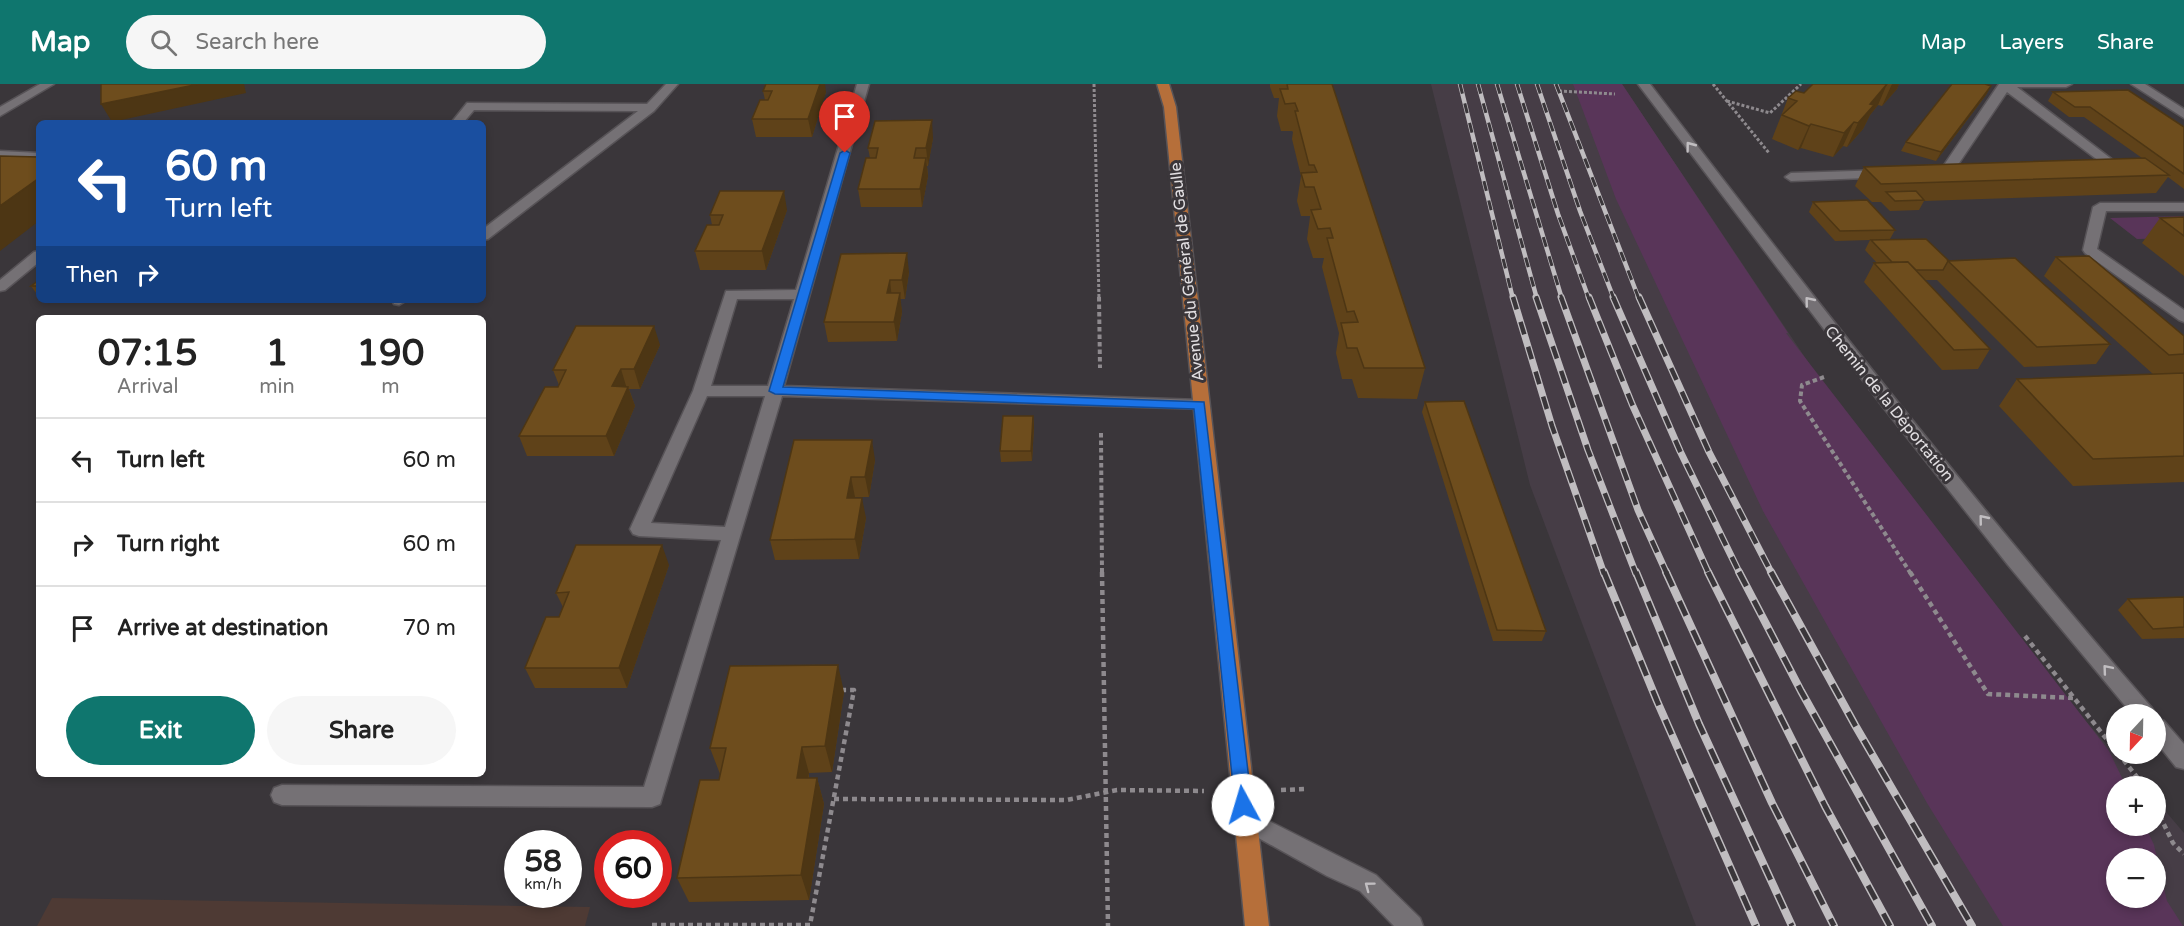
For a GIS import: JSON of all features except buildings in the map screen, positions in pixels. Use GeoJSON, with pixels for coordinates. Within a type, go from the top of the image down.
{"type":"FeatureCollection","features":[{"type":"Feature","properties":{"kind":"main road","name":"Avenue du Général de Gaulle"},"geometry":{"type":"LineString","coordinates":[[1162,84],[1170,107],[1257,926]]}},
{"type":"Feature","properties":{"kind":"street"},"geometry":{"type":"LineString","coordinates":[[0,112],[48,84]]}},
{"type":"Feature","properties":{"kind":"street"},"geometry":{"type":"LineString","coordinates":[[486,234],[650,108],[672,84]]}},
{"type":"Feature","properties":{"kind":"street"},"geometry":{"type":"LineString","coordinates":[[282,795],[652,797],[804,295],[863,84]]}},
{"type":"Feature","properties":{"kind":"street"},"geometry":{"type":"LineString","coordinates":[[2006,84],[2066,84]]}},
{"type":"Feature","properties":{"kind":"street"},"geometry":{"type":"LineString","coordinates":[[2006,84],[2116,167],[2093,168]]}},
{"type":"Feature","properties":{"kind":"street"},"geometry":{"type":"LineString","coordinates":[[1923,173],[1952,172],[2006,84]]}},
{"type":"Feature","properties":{"kind":"street"},"geometry":{"type":"LineString","coordinates":[[2137,84],[2181,109]]}},
{"type":"Feature","properties":{"kind":"street","name":"Chemin de la Déportation"},"geometry":{"type":"LineString","coordinates":[[1648,90],[1772,256],[2042,593],[2136,704]]}},
{"type":"Feature","properties":{"kind":"street"},"geometry":{"type":"LineString","coordinates":[[459,120],[471,106],[650,108]]}},
{"type":"Feature","properties":{"kind":"street"},"geometry":{"type":"LineString","coordinates":[[0,155],[36,157]]}},
{"type":"Feature","properties":{"kind":"street"},"geometry":{"type":"LineString","coordinates":[[1791,177],[1899,173]]}},
{"type":"Feature","properties":{"kind":"street"},"geometry":{"type":"LineString","coordinates":[[2184,207],[2100,207],[2091,250],[2184,318]]}},
{"type":"Feature","properties":{"kind":"street"},"geometry":{"type":"LineString","coordinates":[[0,287],[36,257]]}},
{"type":"Feature","properties":{"kind":"street"},"geometry":{"type":"LineString","coordinates":[[732,534],[639,529],[701,391],[731,294],[804,295]]}},
{"type":"Feature","properties":{"kind":"street"},"geometry":{"type":"LineString","coordinates":[[701,391],[775,391],[1200,405]]}},
{"type":"Feature","properties":{"kind":"street"},"geometry":{"type":"LineString","coordinates":[[2166,739],[2184,760]]}},
{"type":"Feature","properties":{"kind":"street"},"geometry":{"type":"LineString","coordinates":[[1245,819],[1335,868],[1368,883],[1411,926]]}},
{"type":"Feature","properties":{"kind":"path"},"geometry":{"type":"LineString","coordinates":[[1094,84],[1101,401],[1107,926]]}},
{"type":"Feature","properties":{"kind":"path"},"geometry":{"type":"LineString","coordinates":[[1713,84],[1759,142],[1791,177]]}},
{"type":"Feature","properties":{"kind":"path"},"geometry":{"type":"LineString","coordinates":[[1727,101],[1770,113],[1801,84]]}},
{"type":"Feature","properties":{"kind":"path"},"geometry":{"type":"LineString","coordinates":[[1559,91],[1648,90]]}},
{"type":"Feature","properties":{"kind":"path"},"geometry":{"type":"LineString","coordinates":[[1827,375],[1802,385],[1800,402],[1988,694],[2074,698]]}},
{"type":"Feature","properties":{"kind":"path"},"geometry":{"type":"LineString","coordinates":[[652,925],[810,925],[854,690],[832,690]]}},
{"type":"Feature","properties":{"kind":"path"},"geometry":{"type":"LineString","coordinates":[[2127,764],[2136,776]]}},
{"type":"Feature","properties":{"kind":"path"},"geometry":{"type":"LineString","coordinates":[[834,800],[1067,800],[1088,792],[1105,790],[1160,791]]}},
{"type":"Feature","properties":{"kind":"path"},"geometry":{"type":"LineString","coordinates":[[2166,829],[2173,843],[2184,854]]}},
{"type":"Feature","properties":{"kind":"shaded area"},"geometry":{"type":"Polygon","coordinates":[[[1431,84],[1622,84],[1932,547],[2106,744],[2106,764],[2124,764],[2134,776],[2106,776],[2106,836],[2166,836],[2166,812],[2184,833],[2184,926],[1696,926],[1530,485],[1431,84]]]}},
{"type":"Feature","properties":{"kind":"shaded area"},"geometry":{"type":"Polygon","coordinates":[[[1573,84],[1622,84],[1788,333],[1786,333],[2106,747],[2106,764],[2115,764],[2121,776],[2106,776],[2106,836],[2150,836],[2155,848],[2106,848],[2106,908],[2166,908],[2166,897],[2183,926],[2003,926],[1927,803],[1763,511],[1616,199],[1573,84]]]}},
{"type":"Feature","properties":{"kind":"shaded area"},"geometry":{"type":"Polygon","coordinates":[[[2184,216],[2184,238],[2137,239],[2110,218],[2184,216]]]}},
{"type":"Feature","properties":{"kind":"shaded area"},"geometry":{"type":"Polygon","coordinates":[[[52,898],[504,906],[504,908],[590,907],[585,926],[37,926],[52,898]]]}},
{"type":"Feature","properties":{"kind":"railway"},"geometry":{"type":"LineString","coordinates":[[1460,84],[1513,299]]}},
{"type":"Feature","properties":{"kind":"railway"},"geometry":{"type":"LineString","coordinates":[[1478,84],[1537,299]]}},
{"type":"Feature","properties":{"kind":"railway"},"geometry":{"type":"LineString","coordinates":[[1497,84],[1562,299]]}},
{"type":"Feature","properties":{"kind":"railway"},"geometry":{"type":"LineString","coordinates":[[1517,84],[1558,214],[1589,299]]}},
{"type":"Feature","properties":{"kind":"railway"},"geometry":{"type":"LineString","coordinates":[[1537,84],[1580,211],[1614,299]]}},
{"type":"Feature","properties":{"kind":"railway"},"geometry":{"type":"LineString","coordinates":[[1556,84],[1639,299]]}},
{"type":"Feature","properties":{"kind":"railway"},"geometry":{"type":"LineString","coordinates":[[1513,297],[1552,426],[1604,574]]}},
{"type":"Feature","properties":{"kind":"railway"},"geometry":{"type":"LineString","coordinates":[[1536,297],[1588,450],[1636,574]]}},
{"type":"Feature","properties":{"kind":"railway"},"geometry":{"type":"LineString","coordinates":[[1561,297],[1638,510],[1667,574]]}},
{"type":"Feature","properties":{"kind":"railway"},"geometry":{"type":"LineString","coordinates":[[1589,297],[1632,404],[1709,574]]}},
{"type":"Feature","properties":{"kind":"railway"},"geometry":{"type":"LineString","coordinates":[[1613,297],[1680,451],[1739,573]]}},
{"type":"Feature","properties":{"kind":"railway"},"geometry":{"type":"LineString","coordinates":[[1639,297],[1709,452],[1772,574]]}},
{"type":"Feature","properties":{"kind":"railway"},"geometry":{"type":"LineString","coordinates":[[1604,572],[1657,701],[1756,926]]}},
{"type":"Feature","properties":{"kind":"railway"},"geometry":{"type":"LineString","coordinates":[[1636,572],[1699,724],[1792,926]]}},
{"type":"Feature","properties":{"kind":"railway"},"geometry":{"type":"LineString","coordinates":[[1666,572],[1772,803],[1834,926]]}},
{"type":"Feature","properties":{"kind":"railway"},"geometry":{"type":"LineString","coordinates":[[1771,572],[1855,725],[1972,926]]}},
{"type":"Feature","properties":{"kind":"railway"},"geometry":{"type":"LineString","coordinates":[[1739,573],[1801,691],[1932,926]]}},
{"type":"Feature","properties":{"kind":"railway"},"geometry":{"type":"LineString","coordinates":[[1709,574],[1825,806],[1890,926]]}},
{"type":"Feature","properties":{"kind":"route"},"geometry":{"type":"LineString","coordinates":[[845,153],[775,391],[1200,405],[1243,805]]}}]}
